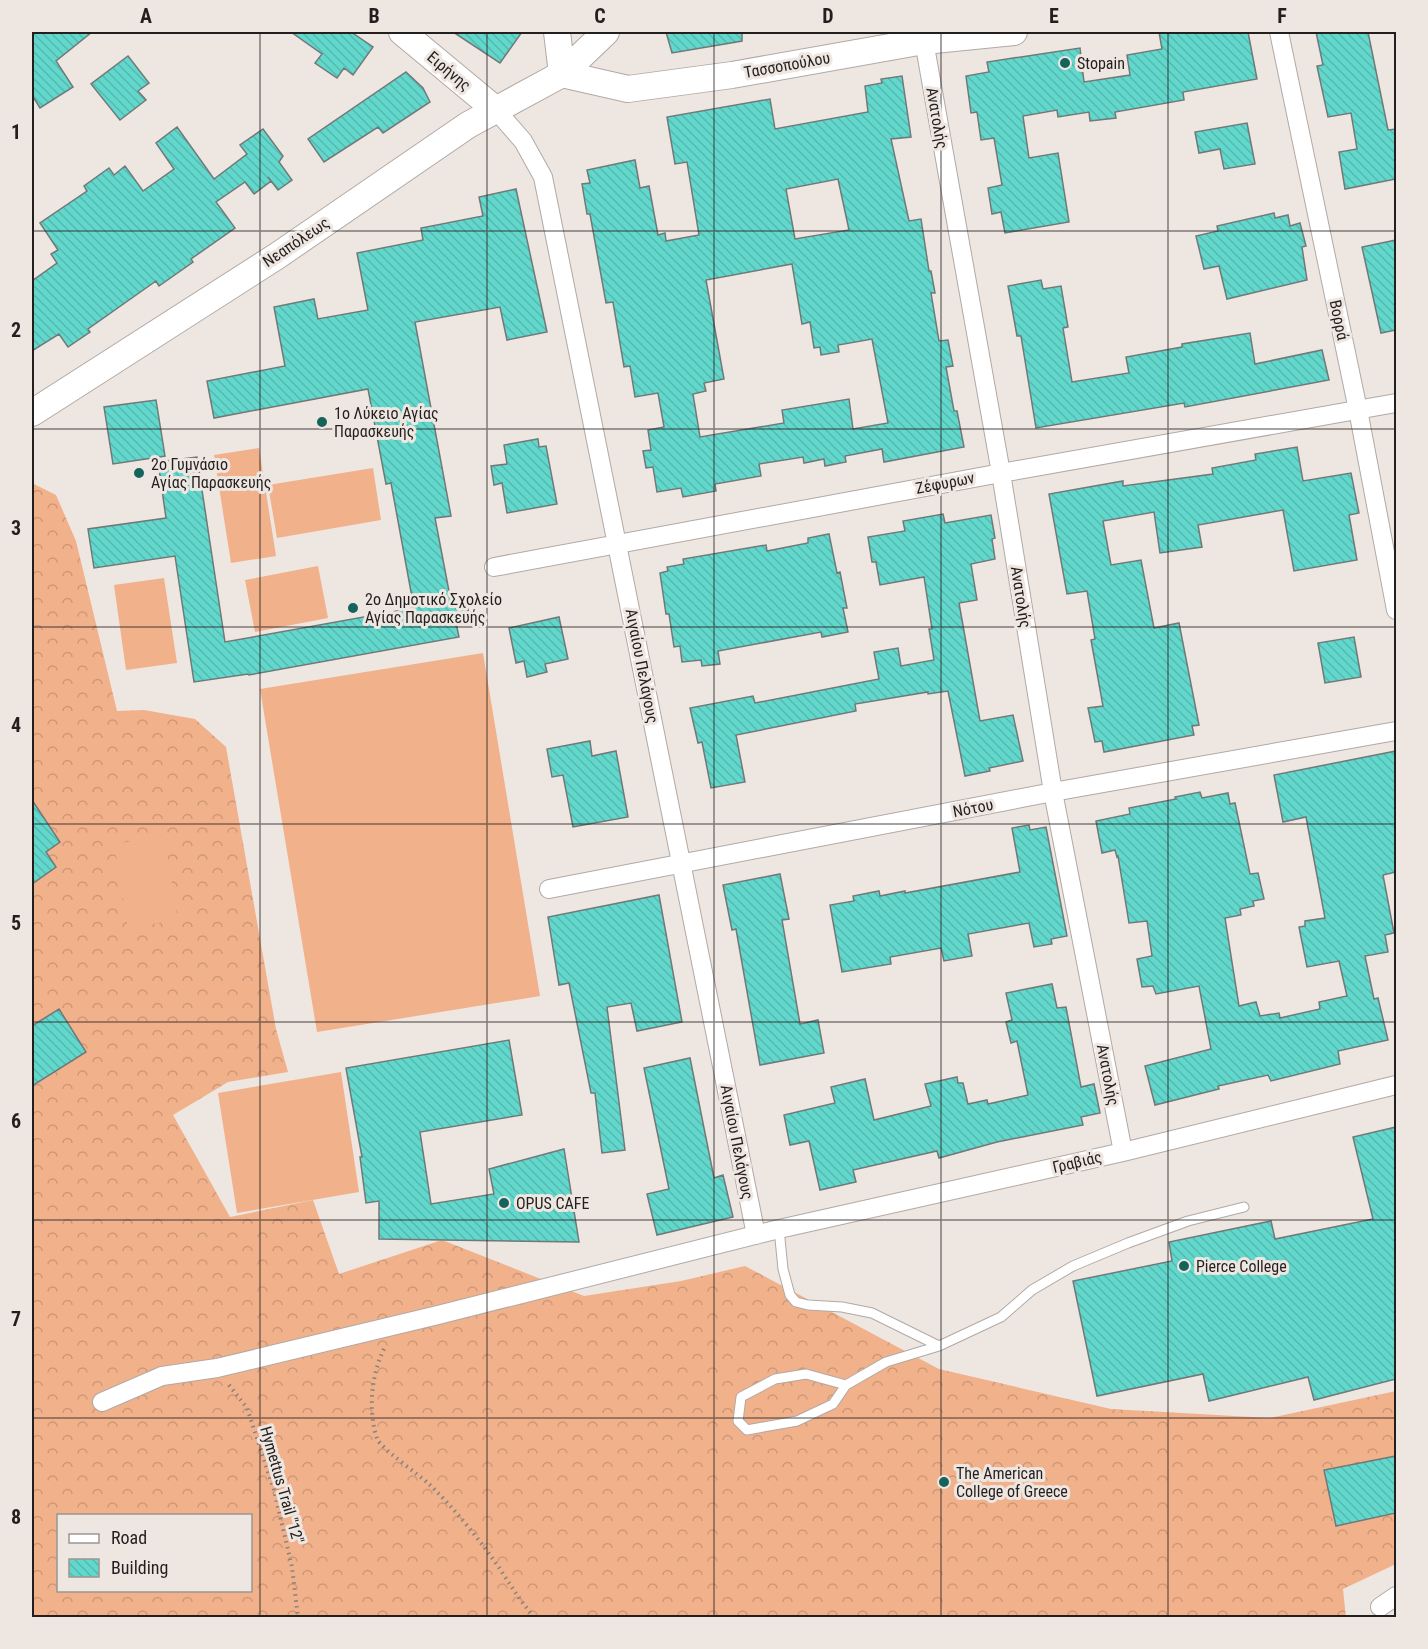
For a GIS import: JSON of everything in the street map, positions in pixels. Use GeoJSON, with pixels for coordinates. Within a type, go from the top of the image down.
{"type":"FeatureCollection","features":[{"type":"Feature","properties":{"kind":"street","name":"Ειρήνης"},"geometry":{"type":"LineString","coordinates":[[402,32],[496,110]]}},
{"type":"Feature","properties":{"kind":"street"},"geometry":{"type":"LineString","coordinates":[[557,32],[562,74]]}},
{"type":"Feature","properties":{"kind":"street","name":"Νεαπόλεως"},"geometry":{"type":"LineString","coordinates":[[32,413],[277,256],[468,125],[562,74],[606,32]]}},
{"type":"Feature","properties":{"kind":"street","name":"Τασσοπούλου"},"geometry":{"type":"LineString","coordinates":[[562,74],[628,89],[732,75],[924,41],[1014,32]]}},
{"type":"Feature","properties":{"kind":"street","name":"Βορρά"},"geometry":{"type":"LineString","coordinates":[[1279,32],[1358,410],[1396,610]]}},
{"type":"Feature","properties":{"kind":"street","name":"Ανατολής"},"geometry":{"type":"LineString","coordinates":[[924,41],[1001,473],[1053,792],[1123,1152]]}},
{"type":"Feature","properties":{"kind":"street","name":"Αιγαίου Πελάγους"},"geometry":{"type":"LineString","coordinates":[[496,110],[523,141],[543,177],[756,1235]]}},
{"type":"Feature","properties":{"kind":"street","name":"Ζέφυρων"},"geometry":{"type":"LineString","coordinates":[[494,567],[1396,403]]}},
{"type":"Feature","properties":{"kind":"street","name":"Νότου"},"geometry":{"type":"LineString","coordinates":[[549,889],[1053,792],[1396,731]]}},
{"type":"Feature","properties":{"kind":"street","name":"Γραβιάς"},"geometry":{"type":"LineString","coordinates":[[102,1402],[162,1376],[217,1368],[779,1229],[1123,1152],[1396,1085]]}},
{"type":"Feature","properties":{"kind":"street"},"geometry":{"type":"LineString","coordinates":[[1380,1607],[1396,1596]]}},
{"type":"Feature","properties":{"kind":"lane"},"geometry":{"type":"LineString","coordinates":[[846,1385],[806,1374],[775,1379],[741,1397],[738,1421],[747,1430],[797,1421],[833,1404],[846,1385],[886,1362],[939,1346],[1001,1317],[1032,1290],[1073,1266],[1188,1221],[1244,1207]]}},
{"type":"Feature","properties":{"kind":"lane"},"geometry":{"type":"LineString","coordinates":[[779,1229],[783,1269],[790,1295],[796,1302],[872,1313],[939,1346]]}},
{"type":"Feature","properties":{"kind":"path"},"geometry":{"type":"LineString","coordinates":[[385,1346],[379,1359],[373,1386],[372,1412],[378,1441],[429,1484],[452,1508],[535,1617]]}},
{"type":"Feature","properties":{"kind":"path","name":"Hymettus Trail \"12\""},"geometry":{"type":"LineString","coordinates":[[217,1368],[247,1408],[274,1491],[292,1567],[298,1617]]}},
{"type":"Feature","properties":{"kind":"green space"},"geometry":{"type":"Polygon","coordinates":[[[259,448],[276,556],[231,563],[214,455],[259,448]]]}},
{"type":"Feature","properties":{"kind":"green space"},"geometry":{"type":"Polygon","coordinates":[[[373,468],[381,520],[277,538],[268,485],[373,468]]]}},
{"type":"Feature","properties":{"kind":"green space"},"geometry":{"type":"Polygon","coordinates":[[[32,483],[56,495],[76,541],[117,711],[144,710],[195,719],[226,747],[276,1029],[288,1072],[228,1082],[173,1115],[230,1217],[313,1200],[339,1274],[442,1240],[584,1296],[681,1281],[745,1266],[939,1369],[1111,1409],[1270,1418],[1396,1391],[1396,1564],[1343,1589],[1346,1618],[32,1617],[32,483]]]}},
{"type":"Feature","properties":{"kind":"green space"},"geometry":{"type":"Polygon","coordinates":[[[318,566],[328,618],[255,632],[245,580],[318,566]]]}},
{"type":"Feature","properties":{"kind":"green space"},"geometry":{"type":"Polygon","coordinates":[[[164,578],[177,663],[126,670],[114,585],[164,578]]]}},
{"type":"Feature","properties":{"kind":"green space"},"geometry":{"type":"Polygon","coordinates":[[[483,653],[540,996],[317,1032],[260,689],[483,653]]]}},
{"type":"Feature","properties":{"kind":"green space"},"geometry":{"type":"Polygon","coordinates":[[[164,836],[178,920],[128,928],[114,844],[164,836]]]}},
{"type":"Feature","properties":{"kind":"green space"},"geometry":{"type":"Polygon","coordinates":[[[341,1072],[359,1192],[237,1213],[218,1093],[341,1072]]]}},
{"type":"Feature","properties":{"kind":"building"},"geometry":{"type":"Polygon","coordinates":[[[32,32],[92,32],[56,61],[73,87],[40,108],[32,95],[32,32]]]}},
{"type":"Feature","properties":{"kind":"building"},"geometry":{"type":"Polygon","coordinates":[[[291,32],[351,32],[373,47],[353,75],[344,68],[337,78],[315,63],[322,54],[291,32]]]}},
{"type":"Feature","properties":{"kind":"building"},"geometry":{"type":"Polygon","coordinates":[[[453,32],[522,32],[500,63],[453,32]]]}},
{"type":"Feature","properties":{"kind":"building"},"geometry":{"type":"Polygon","coordinates":[[[666,32],[742,32],[742,41],[672,53],[666,32]]]}},
{"type":"Feature","properties":{"kind":"building"},"geometry":{"type":"Polygon","coordinates":[[[1159,32],[1248,32],[1257,79],[1183,92],[1184,100],[1115,112],[1116,118],[1090,121],[1089,112],[1058,117],[1057,110],[1023,116],[1029,158],[1058,153],[1069,222],[1005,233],[1001,212],[992,214],[988,188],[1002,185],[994,138],[981,140],[977,112],[971,113],[966,76],[989,72],[987,62],[1080,48],[1084,82],[1130,75],[1127,55],[1162,49],[1159,32]]]}},
{"type":"Feature","properties":{"kind":"building"},"geometry":{"type":"Polygon","coordinates":[[[1316,32],[1368,32],[1388,130],[1396,129],[1396,179],[1345,189],[1339,152],[1357,149],[1351,113],[1328,117],[1317,66],[1323,65],[1316,32]]]}},
{"type":"Feature","properties":{"kind":"building"},"geometry":{"type":"Polygon","coordinates":[[[128,56],[149,83],[138,91],[146,100],[120,120],[91,84],[128,56]]]}},
{"type":"Feature","properties":{"kind":"building"},"geometry":{"type":"Polygon","coordinates":[[[406,72],[423,88],[430,102],[383,133],[378,127],[324,162],[308,139],[406,72]]]}},
{"type":"Feature","properties":{"kind":"building"},"geometry":{"type":"Polygon","coordinates":[[[902,76],[911,137],[891,139],[909,221],[921,219],[929,271],[931,271],[935,293],[931,293],[939,341],[948,340],[953,366],[946,367],[954,411],[957,411],[964,447],[884,462],[882,449],[845,456],[846,462],[825,466],[824,459],[804,463],[803,457],[759,464],[761,476],[715,484],[716,491],[683,497],[681,488],[657,492],[653,467],[646,468],[643,451],[651,450],[648,430],[664,427],[658,393],[635,397],[630,366],[624,367],[613,302],[606,303],[590,214],[587,214],[582,184],[590,183],[587,170],[635,160],[640,188],[649,186],[658,235],[665,233],[666,241],[699,235],[687,162],[675,164],[667,117],[770,99],[775,129],[868,112],[865,86],[882,83],[881,79],[902,76]],[[838,179],[786,189],[795,239],[849,230],[838,179]],[[792,264],[706,280],[724,379],[704,383],[706,391],[693,394],[700,437],[784,423],[782,410],[849,399],[853,429],[888,423],[872,339],[838,345],[839,352],[821,355],[820,347],[814,348],[810,322],[802,324],[792,264]]]}},
{"type":"Feature","properties":{"kind":"building"},"geometry":{"type":"Polygon","coordinates":[[[1247,123],[1255,164],[1224,169],[1220,149],[1199,153],[1195,132],[1247,123]]]}},
{"type":"Feature","properties":{"kind":"building"},"geometry":{"type":"Polygon","coordinates":[[[177,127],[214,179],[247,154],[240,145],[263,129],[283,156],[279,162],[292,180],[278,190],[268,177],[271,181],[254,194],[245,182],[216,202],[235,228],[191,259],[193,262],[159,286],[156,281],[88,329],[90,332],[68,347],[59,334],[32,351],[32,281],[57,263],[51,254],[58,250],[40,223],[87,191],[84,186],[109,168],[114,175],[125,166],[143,191],[174,169],[156,143],[177,127]]]}},
{"type":"Feature","properties":{"kind":"building"},"geometry":{"type":"Polygon","coordinates":[[[516,189],[547,332],[507,340],[500,307],[415,322],[451,516],[435,518],[452,607],[467,604],[470,620],[456,623],[459,637],[249,675],[194,682],[175,556],[94,568],[88,529],[166,518],[158,462],[197,457],[225,642],[414,608],[391,483],[386,484],[368,389],[214,418],[207,381],[285,366],[274,307],[314,299],[318,319],[368,310],[357,253],[423,240],[421,228],[483,216],[479,197],[516,189]]]}},
{"type":"Feature","properties":{"kind":"building"},"geometry":{"type":"Polygon","coordinates":[[[1274,213],[1275,218],[1288,215],[1290,226],[1300,223],[1306,246],[1302,247],[1307,280],[1227,299],[1219,266],[1204,269],[1196,236],[1218,231],[1217,226],[1274,213]]]}},
{"type":"Feature","properties":{"kind":"building"},"geometry":{"type":"Polygon","coordinates":[[[1396,240],[1396,330],[1381,333],[1362,247],[1396,240]]]}},
{"type":"Feature","properties":{"kind":"building"},"geometry":{"type":"Polygon","coordinates":[[[1041,280],[1043,289],[1061,286],[1068,327],[1063,328],[1072,382],[1129,373],[1126,357],[1182,347],[1182,344],[1250,333],[1255,364],[1322,350],[1329,380],[1185,407],[1184,403],[1036,428],[1021,336],[1017,336],[1008,286],[1041,280]]]}},
{"type":"Feature","properties":{"kind":"building"},"geometry":{"type":"Polygon","coordinates":[[[156,400],[165,456],[113,464],[104,407],[156,400]]]}},
{"type":"Feature","properties":{"kind":"building"},"geometry":{"type":"Polygon","coordinates":[[[538,439],[539,447],[546,446],[557,504],[507,513],[502,483],[494,485],[491,466],[507,464],[504,445],[538,439]]]}},
{"type":"Feature","properties":{"kind":"building"},"geometry":{"type":"Polygon","coordinates":[[[1297,447],[1303,481],[1351,473],[1359,513],[1349,515],[1357,560],[1294,571],[1283,510],[1198,525],[1202,547],[1160,553],[1154,512],[1103,521],[1111,565],[1141,560],[1154,628],[1179,623],[1199,725],[1192,726],[1194,735],[1104,752],[1102,741],[1095,742],[1088,708],[1103,706],[1091,640],[1095,639],[1087,591],[1067,594],[1049,494],[1123,481],[1123,486],[1213,474],[1212,468],[1256,460],[1255,454],[1297,447]]]}},
{"type":"Feature","properties":{"kind":"building"},"geometry":{"type":"Polygon","coordinates":[[[943,514],[945,523],[991,515],[995,538],[992,539],[995,559],[971,564],[977,600],[959,603],[980,721],[1013,715],[1023,761],[965,776],[948,691],[928,694],[928,692],[855,704],[856,711],[736,735],[745,782],[711,788],[702,742],[698,743],[690,708],[753,696],[755,703],[879,679],[874,652],[898,648],[901,666],[934,660],[924,577],[880,585],[876,562],[872,562],[868,537],[905,531],[903,521],[943,514]]]}},
{"type":"Feature","properties":{"kind":"building"},"geometry":{"type":"Polygon","coordinates":[[[829,534],[847,608],[843,608],[848,632],[822,637],[821,632],[718,651],[720,664],[702,666],[701,660],[682,662],[680,646],[674,647],[660,573],[668,571],[667,567],[684,564],[683,559],[766,545],[767,551],[808,543],[808,538],[829,534]]]}},
{"type":"Feature","properties":{"kind":"building"},"geometry":{"type":"Polygon","coordinates":[[[559,617],[568,659],[545,664],[547,672],[527,677],[524,661],[516,663],[509,628],[559,617]]]}},
{"type":"Feature","properties":{"kind":"building"},"geometry":{"type":"Polygon","coordinates":[[[1354,637],[1361,677],[1325,683],[1318,643],[1354,637]]]}},
{"type":"Feature","properties":{"kind":"building"},"geometry":{"type":"Polygon","coordinates":[[[590,741],[592,756],[616,751],[628,817],[573,827],[563,775],[552,777],[547,749],[590,741]]]}},
{"type":"Feature","properties":{"kind":"building"},"geometry":{"type":"Polygon","coordinates":[[[1396,751],[1396,872],[1383,875],[1394,933],[1385,935],[1388,952],[1365,956],[1374,999],[1378,998],[1388,1040],[1338,1051],[1340,1064],[1271,1081],[1268,1075],[1218,1086],[1219,1089],[1155,1105],[1145,1066],[1211,1049],[1199,986],[1156,994],[1153,986],[1142,987],[1137,959],[1152,956],[1147,921],[1129,923],[1118,856],[1115,850],[1102,853],[1096,821],[1130,814],[1129,808],[1176,799],[1175,797],[1200,792],[1202,798],[1228,793],[1230,804],[1235,803],[1250,874],[1258,873],[1264,899],[1253,901],[1254,906],[1240,909],[1241,915],[1225,918],[1239,1006],[1256,1002],[1260,1016],[1279,1013],[1280,1018],[1320,1009],[1319,1002],[1347,996],[1339,961],[1307,967],[1299,927],[1305,926],[1305,921],[1325,918],[1306,817],[1283,822],[1274,775],[1396,751]]]}},
{"type":"Feature","properties":{"kind":"building"},"geometry":{"type":"Polygon","coordinates":[[[32,800],[60,842],[46,852],[56,867],[32,884],[32,800]]]}},
{"type":"Feature","properties":{"kind":"building"},"geometry":{"type":"Polygon","coordinates":[[[1029,825],[1030,830],[1046,827],[1067,936],[1051,939],[1052,944],[1034,947],[1029,923],[968,934],[972,956],[944,961],[941,948],[890,957],[891,964],[842,972],[830,905],[854,901],[853,896],[879,891],[880,896],[905,891],[905,893],[1020,872],[1012,828],[1029,825]]]}},
{"type":"Feature","properties":{"kind":"building"},"geometry":{"type":"Polygon","coordinates":[[[780,874],[789,919],[782,920],[800,1024],[818,1020],[824,1053],[760,1065],[736,929],[732,930],[723,885],[780,874]]]}},
{"type":"Feature","properties":{"kind":"building"},"geometry":{"type":"Polygon","coordinates":[[[659,895],[682,1022],[637,1031],[631,1003],[607,1007],[625,1150],[602,1153],[595,1093],[591,1093],[569,983],[559,985],[548,917],[659,895]]]}},
{"type":"Feature","properties":{"kind":"building"},"geometry":{"type":"Polygon","coordinates":[[[1052,984],[1057,1008],[1066,1007],[1081,1087],[1094,1084],[1100,1113],[1081,1117],[1083,1125],[997,1142],[939,1158],[937,1151],[853,1170],[856,1182],[820,1190],[809,1141],[790,1145],[784,1115],[835,1103],[831,1087],[865,1079],[874,1120],[931,1106],[925,1084],[957,1077],[958,1083],[963,1083],[968,1104],[987,1100],[988,1104],[1028,1095],[1017,1041],[1011,1043],[1006,1022],[1012,1020],[1006,993],[1052,984]]]}},
{"type":"Feature","properties":{"kind":"building"},"geometry":{"type":"Polygon","coordinates":[[[59,1009],[86,1052],[32,1086],[32,1026],[59,1009]]]}},
{"type":"Feature","properties":{"kind":"building"},"geometry":{"type":"Polygon","coordinates":[[[509,1040],[522,1115],[420,1132],[431,1204],[494,1194],[489,1169],[564,1149],[579,1242],[379,1239],[379,1201],[366,1203],[360,1157],[362,1157],[346,1068],[509,1040]]]}},
{"type":"Feature","properties":{"kind":"building"},"geometry":{"type":"Polygon","coordinates":[[[690,1058],[714,1178],[723,1175],[733,1217],[657,1235],[647,1194],[669,1189],[644,1068],[690,1058]]]}},
{"type":"Feature","properties":{"kind":"building","name":"Pierce College"},"geometry":{"type":"Polygon","coordinates":[[[1396,1127],[1396,1379],[1314,1400],[1308,1377],[1209,1401],[1203,1374],[1097,1396],[1073,1281],[1172,1261],[1169,1242],[1271,1221],[1275,1239],[1373,1219],[1353,1137],[1396,1127]]]}},
{"type":"Feature","properties":{"kind":"building"},"geometry":{"type":"Polygon","coordinates":[[[1396,1456],[1396,1513],[1336,1526],[1324,1470],[1396,1456]]]}},
{"type":"Feature","properties":{"kind":"place","name":"Stopain"},"geometry":{"type":"Point","coordinates":[1065,63]}},
{"type":"Feature","properties":{"kind":"place","name":"1ο Λύκειο Αγίας Παρασκευής"},"geometry":{"type":"Point","coordinates":[322,422]}},
{"type":"Feature","properties":{"kind":"place","name":"2ο Γυμνάσιο Αγίας Παρασκευής"},"geometry":{"type":"Point","coordinates":[139,473]}},
{"type":"Feature","properties":{"kind":"place","name":"2ο Δημοτικό Σχολείο Αγίας Παρασκευής"},"geometry":{"type":"Point","coordinates":[353,608]}},
{"type":"Feature","properties":{"kind":"place","name":"OPUS CAFE"},"geometry":{"type":"Point","coordinates":[504,1203]}},
{"type":"Feature","properties":{"kind":"place","name":"Pierce College"},"geometry":{"type":"Point","coordinates":[1184,1266]}},
{"type":"Feature","properties":{"kind":"place","name":"The American College of Greece"},"geometry":{"type":"Point","coordinates":[944,1482]}}]}
